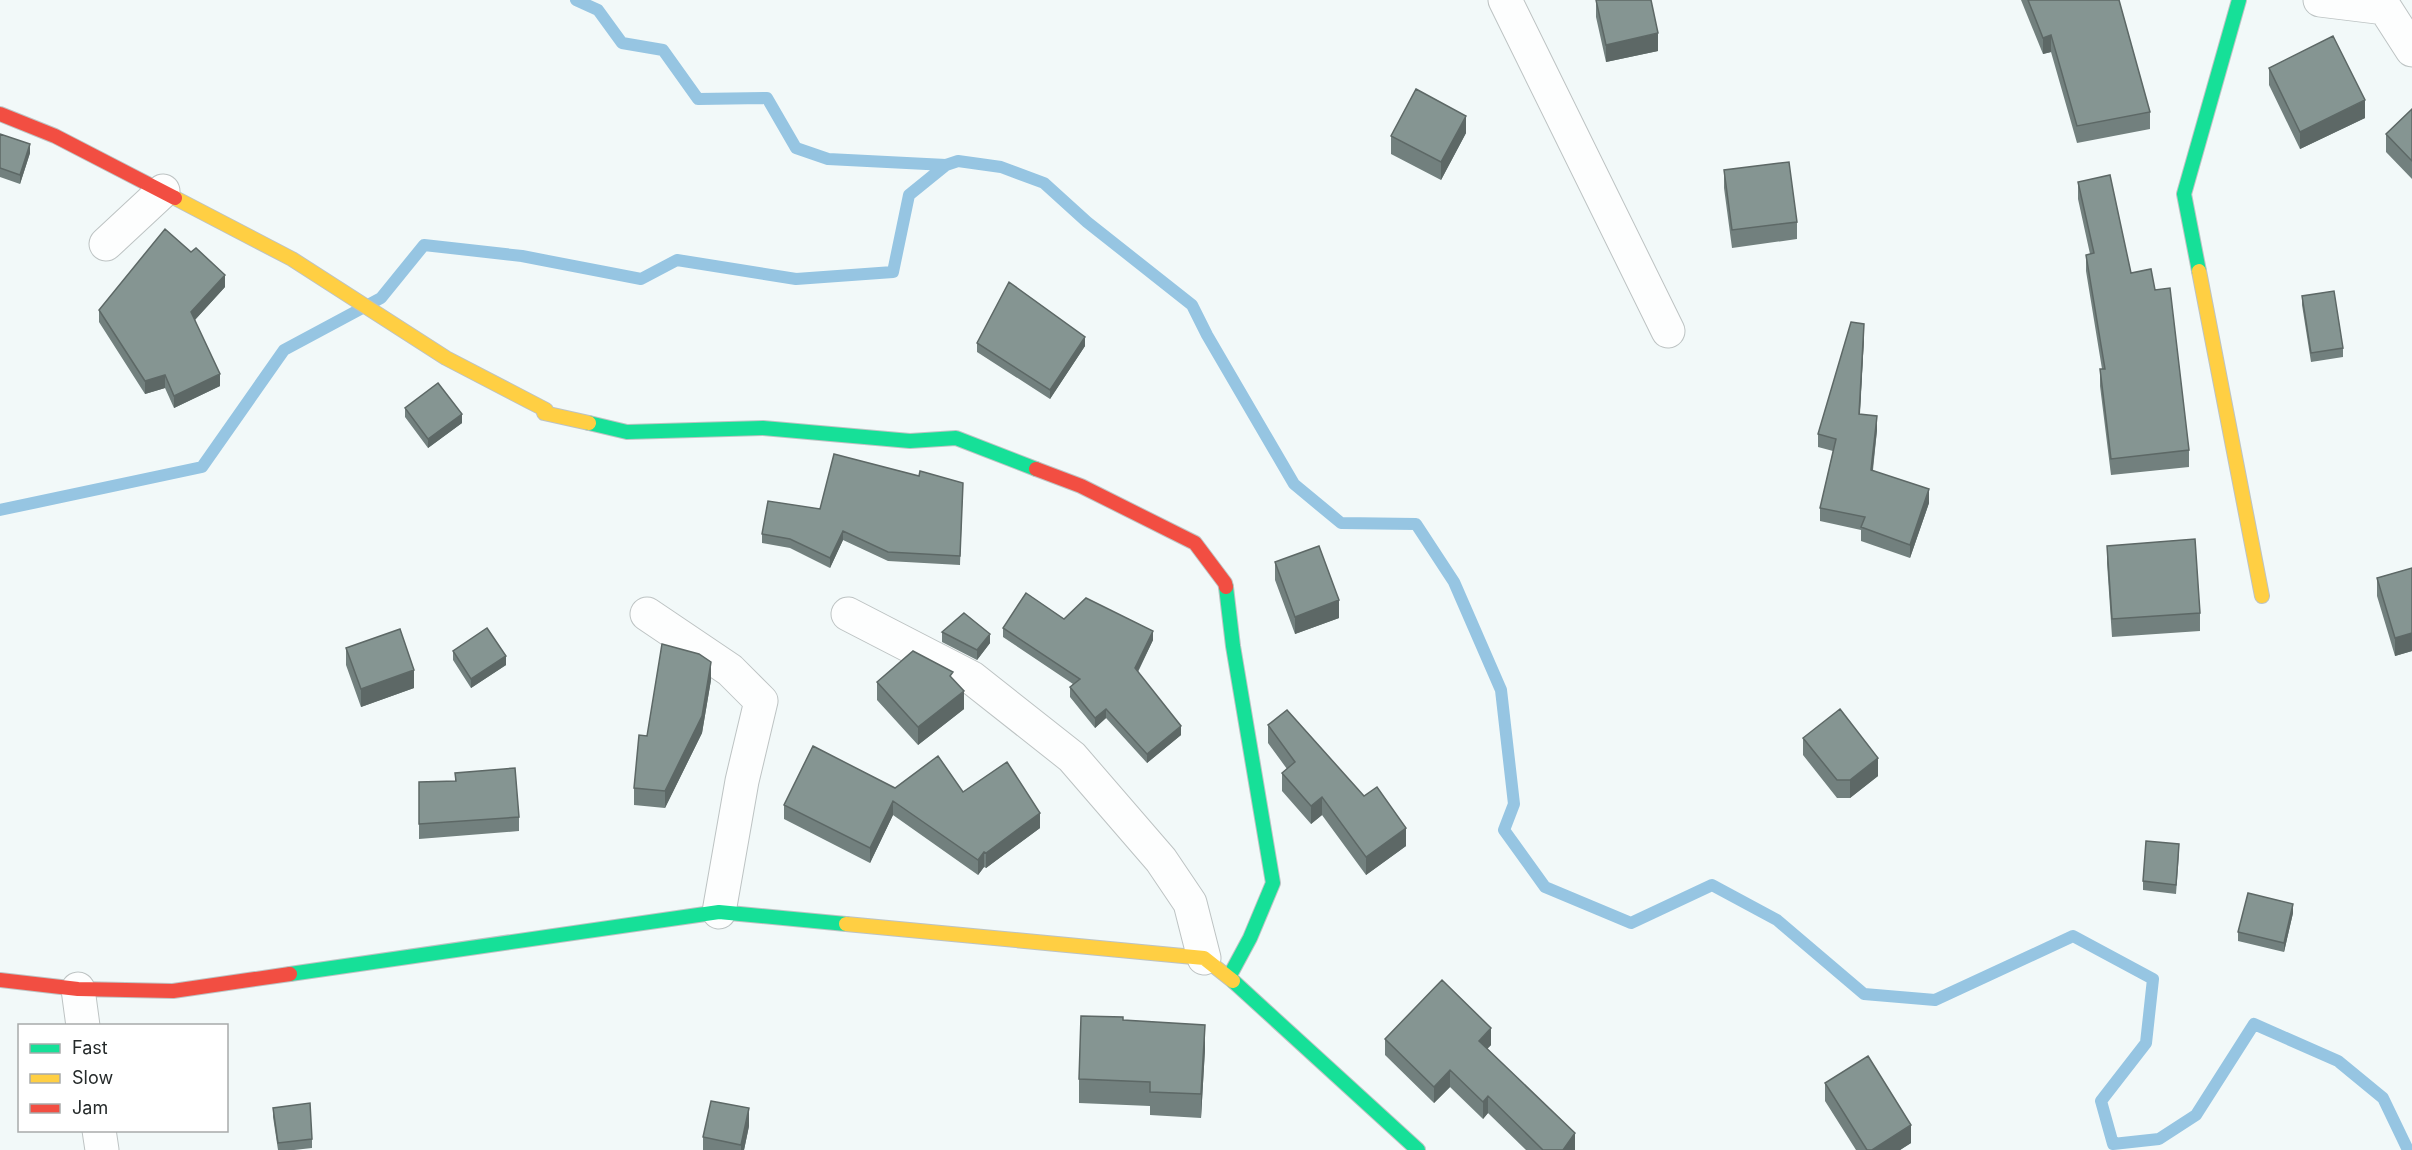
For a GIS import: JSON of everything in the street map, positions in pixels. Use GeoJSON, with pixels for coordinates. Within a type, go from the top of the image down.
{"type":"FeatureCollection","features":[{"type":"Feature","properties":{"kind":"street"},"geometry":{"type":"LineString","coordinates":[[1505,0],[1668,331]]}},
{"type":"Feature","properties":{"kind":"street"},"geometry":{"type":"LineString","coordinates":[[2239,0],[2184,194],[2262,596]]}},
{"type":"Feature","properties":{"kind":"street"},"geometry":{"type":"LineString","coordinates":[[2320,0],[2393,4],[2412,50]]}},
{"type":"Feature","properties":{"kind":"street"},"geometry":{"type":"LineString","coordinates":[[0,114],[55,136],[292,259],[446,358],[546,410],[544,413],[627,432],[763,428],[910,441],[956,438],[1081,486],[1195,543],[1225,583],[1233,646],[1273,883],[1250,938],[1216,967],[719,912],[173,991],[78,989],[0,980]]}},
{"type":"Feature","properties":{"kind":"street"},"geometry":{"type":"LineString","coordinates":[[106,244],[163,191]]}},
{"type":"Feature","properties":{"kind":"street"},"geometry":{"type":"LineString","coordinates":[[647,614],[730,670],[761,701],[742,781],[719,912]]}},
{"type":"Feature","properties":{"kind":"street"},"geometry":{"type":"LineString","coordinates":[[848,614],[972,678],[1072,757],[1161,860],[1184,895],[1216,967],[1418,1150]]}},
{"type":"Feature","properties":{"kind":"street"},"geometry":{"type":"LineString","coordinates":[[78,989],[83,1024]]}},
{"type":"Feature","properties":{"kind":"street"},"geometry":{"type":"LineString","coordinates":[[99,1132],[102,1150]]}},
{"type":"Feature","properties":{"kind":"building"},"geometry":{"type":"Polygon","coordinates":[[[1596,0],[1651,0],[1658,33],[1606,45],[1596,0]]]}},
{"type":"Feature","properties":{"kind":"building"},"geometry":{"type":"Polygon","coordinates":[[[2028,0],[2119,0],[2150,112],[2077,126],[2051,35],[2043,38],[2028,0]]]}},
{"type":"Feature","properties":{"kind":"building"},"geometry":{"type":"Polygon","coordinates":[[[2333,36],[2365,100],[2300,132],[2269,68],[2333,36]]]}},
{"type":"Feature","properties":{"kind":"building"},"geometry":{"type":"Polygon","coordinates":[[[1416,89],[1466,116],[1441,162],[1391,136],[1416,89]]]}},
{"type":"Feature","properties":{"kind":"building"},"geometry":{"type":"Polygon","coordinates":[[[2412,109],[2412,161],[2386,134],[2412,109]]]}},
{"type":"Feature","properties":{"kind":"building"},"geometry":{"type":"Polygon","coordinates":[[[0,134],[30,144],[20,175],[0,168],[0,134]]]}},
{"type":"Feature","properties":{"kind":"building"},"geometry":{"type":"Polygon","coordinates":[[[1789,162],[1797,222],[1732,230],[1724,170],[1789,162]]]}},
{"type":"Feature","properties":{"kind":"building"},"geometry":{"type":"Polygon","coordinates":[[[2110,175],[2131,273],[2151,269],[2155,290],[2170,288],[2189,450],[2111,459],[2100,369],[2105,369],[2086,255],[2094,253],[2078,182],[2110,175]]]}},
{"type":"Feature","properties":{"kind":"building"},"geometry":{"type":"Polygon","coordinates":[[[165,229],[191,252],[196,248],[225,275],[191,312],[220,374],[174,396],[165,375],[145,381],[99,310],[165,229]]]}},
{"type":"Feature","properties":{"kind":"building"},"geometry":{"type":"Polygon","coordinates":[[[1009,282],[1085,337],[1050,390],[977,343],[1009,282]]]}},
{"type":"Feature","properties":{"kind":"building"},"geometry":{"type":"Polygon","coordinates":[[[2334,291],[2343,348],[2311,353],[2302,296],[2334,291]]]}},
{"type":"Feature","properties":{"kind":"building"},"geometry":{"type":"Polygon","coordinates":[[[1851,322],[1864,324],[1859,414],[1877,416],[1871,470],[1929,489],[1910,545],[1861,527],[1865,517],[1820,508],[1836,439],[1818,434],[1851,322]]]}},
{"type":"Feature","properties":{"kind":"building"},"geometry":{"type":"Polygon","coordinates":[[[438,383],[462,414],[428,439],[405,408],[438,383]]]}},
{"type":"Feature","properties":{"kind":"building"},"geometry":{"type":"Polygon","coordinates":[[[834,454],[919,476],[920,471],[963,483],[960,556],[888,552],[843,531],[830,558],[790,539],[762,534],[768,501],[820,509],[834,454]]]}},
{"type":"Feature","properties":{"kind":"building"},"geometry":{"type":"Polygon","coordinates":[[[2195,539],[2200,613],[2112,619],[2107,546],[2195,539]]]}},
{"type":"Feature","properties":{"kind":"building"},"geometry":{"type":"Polygon","coordinates":[[[1319,546],[1339,600],[1295,617],[1275,562],[1319,546]]]}},
{"type":"Feature","properties":{"kind":"building"},"geometry":{"type":"Polygon","coordinates":[[[2412,568],[2412,633],[2395,638],[2377,578],[2412,568]]]}},
{"type":"Feature","properties":{"kind":"building"},"geometry":{"type":"Polygon","coordinates":[[[1026,593],[1064,619],[1086,598],[1153,631],[1135,668],[1181,726],[1147,754],[1106,709],[1095,718],[1070,687],[1080,679],[1003,628],[1026,593]]]}},
{"type":"Feature","properties":{"kind":"building"},"geometry":{"type":"Polygon","coordinates":[[[964,613],[990,634],[977,650],[942,632],[964,613]]]}},
{"type":"Feature","properties":{"kind":"building"},"geometry":{"type":"Polygon","coordinates":[[[487,628],[506,656],[471,679],[453,651],[487,628]]]}},
{"type":"Feature","properties":{"kind":"building"},"geometry":{"type":"Polygon","coordinates":[[[400,629],[414,670],[361,689],[346,648],[400,629]]]}},
{"type":"Feature","properties":{"kind":"building"},"geometry":{"type":"Polygon","coordinates":[[[662,644],[699,654],[711,662],[702,716],[665,791],[634,788],[639,735],[647,736],[662,644]]]}},
{"type":"Feature","properties":{"kind":"building"},"geometry":{"type":"Polygon","coordinates":[[[913,651],[953,672],[950,676],[964,691],[918,727],[877,682],[913,651]]]}},
{"type":"Feature","properties":{"kind":"building"},"geometry":{"type":"Polygon","coordinates":[[[1840,709],[1878,758],[1850,780],[1837,780],[1803,738],[1840,709]]]}},
{"type":"Feature","properties":{"kind":"building"},"geometry":{"type":"Polygon","coordinates":[[[1287,710],[1364,796],[1377,787],[1406,828],[1366,857],[1322,797],[1311,806],[1282,773],[1295,762],[1268,725],[1287,710]]]}},
{"type":"Feature","properties":{"kind":"building"},"geometry":{"type":"Polygon","coordinates":[[[813,746],[895,788],[938,756],[963,792],[1007,762],[1040,813],[986,853],[984,852],[978,860],[893,801],[870,848],[784,805],[813,746]]]}},
{"type":"Feature","properties":{"kind":"building"},"geometry":{"type":"Polygon","coordinates":[[[515,768],[519,817],[419,824],[419,782],[456,781],[455,773],[515,768]]]}},
{"type":"Feature","properties":{"kind":"building"},"geometry":{"type":"Polygon","coordinates":[[[2146,841],[2179,844],[2176,885],[2143,881],[2146,841]]]}},
{"type":"Feature","properties":{"kind":"building"},"geometry":{"type":"Polygon","coordinates":[[[2248,893],[2293,904],[2284,943],[2238,932],[2248,893]]]}},
{"type":"Feature","properties":{"kind":"building"},"geometry":{"type":"Polygon","coordinates":[[[1442,980],[1491,1028],[1479,1041],[1575,1133],[1563,1150],[1543,1150],[1488,1096],[1483,1102],[1450,1070],[1434,1087],[1385,1039],[1442,980]]]}},
{"type":"Feature","properties":{"kind":"building"},"geometry":{"type":"Polygon","coordinates":[[[1081,1016],[1123,1017],[1123,1020],[1205,1025],[1201,1094],[1150,1092],[1150,1082],[1079,1079],[1081,1016]]]}},
{"type":"Feature","properties":{"kind":"building"},"geometry":{"type":"Polygon","coordinates":[[[1868,1056],[1911,1125],[1872,1150],[1867,1150],[1825,1083],[1868,1056]]]}},
{"type":"Feature","properties":{"kind":"building"},"geometry":{"type":"Polygon","coordinates":[[[711,1101],[749,1108],[741,1145],[703,1137],[711,1101]]]}},
{"type":"Feature","properties":{"kind":"building"},"geometry":{"type":"Polygon","coordinates":[[[310,1103],[312,1139],[278,1143],[273,1108],[310,1103]]]}},
{"type":"Feature","properties":{"kind":"waterway"},"geometry":{"type":"LineString","coordinates":[[576,0],[598,10],[622,43],[663,50],[698,99],[767,98],[796,148],[828,159],[946,165]]}},
{"type":"Feature","properties":{"kind":"waterway"},"geometry":{"type":"LineString","coordinates":[[0,510],[202,467],[284,350],[381,298],[424,245],[522,256],[641,279],[677,260],[796,279],[893,272],[909,195],[946,165],[958,161],[1001,167],[1044,183],[1087,222],[1192,305],[1207,335],[1294,484],[1341,523],[1416,524],[1454,582],[1501,690],[1514,804],[1504,830],[1545,887],[1631,923],[1712,885],[1777,920],[1864,994],[1935,1000],[2073,936],[2153,979],[2146,1043],[2101,1101],[2113,1144],[2159,1139],[2196,1115],[2254,1024],[2338,1061],[2383,1098],[2408,1150]]}},
{"type":"Feature","properties":{"kind":"traffic: fast"},"geometry":{"type":"LineString","coordinates":[[2199,271],[2184,194],[2239,0]]}},
{"type":"Feature","properties":{"kind":"traffic: fast"},"geometry":{"type":"LineString","coordinates":[[589,423],[627,432],[763,428],[910,441],[956,438],[1036,469]]}},
{"type":"Feature","properties":{"kind":"traffic: fast"},"geometry":{"type":"LineString","coordinates":[[1226,587],[1233,646],[1273,883],[1250,938],[1229,977]]}},
{"type":"Feature","properties":{"kind":"traffic: fast"},"geometry":{"type":"LineString","coordinates":[[290,974],[719,912],[846,924]]}},
{"type":"Feature","properties":{"kind":"traffic: fast"},"geometry":{"type":"LineString","coordinates":[[1233,981],[1418,1150]]}},
{"type":"Feature","properties":{"kind":"traffic: slow"},"geometry":{"type":"LineString","coordinates":[[175,198],[292,259],[446,358],[546,410],[544,413],[589,423]]}},
{"type":"Feature","properties":{"kind":"traffic: slow"},"geometry":{"type":"LineString","coordinates":[[2199,271],[2262,596]]}},
{"type":"Feature","properties":{"kind":"traffic: slow"},"geometry":{"type":"LineString","coordinates":[[846,924],[1204,958],[1233,981]]}},
{"type":"Feature","properties":{"kind":"traffic: jam"},"geometry":{"type":"LineString","coordinates":[[0,114],[55,136],[175,198]]}},
{"type":"Feature","properties":{"kind":"traffic: jam"},"geometry":{"type":"LineString","coordinates":[[1036,469],[1081,486],[1195,543],[1226,587]]}},
{"type":"Feature","properties":{"kind":"traffic: jam"},"geometry":{"type":"LineString","coordinates":[[0,980],[78,989],[173,991],[290,974]]}}]}
